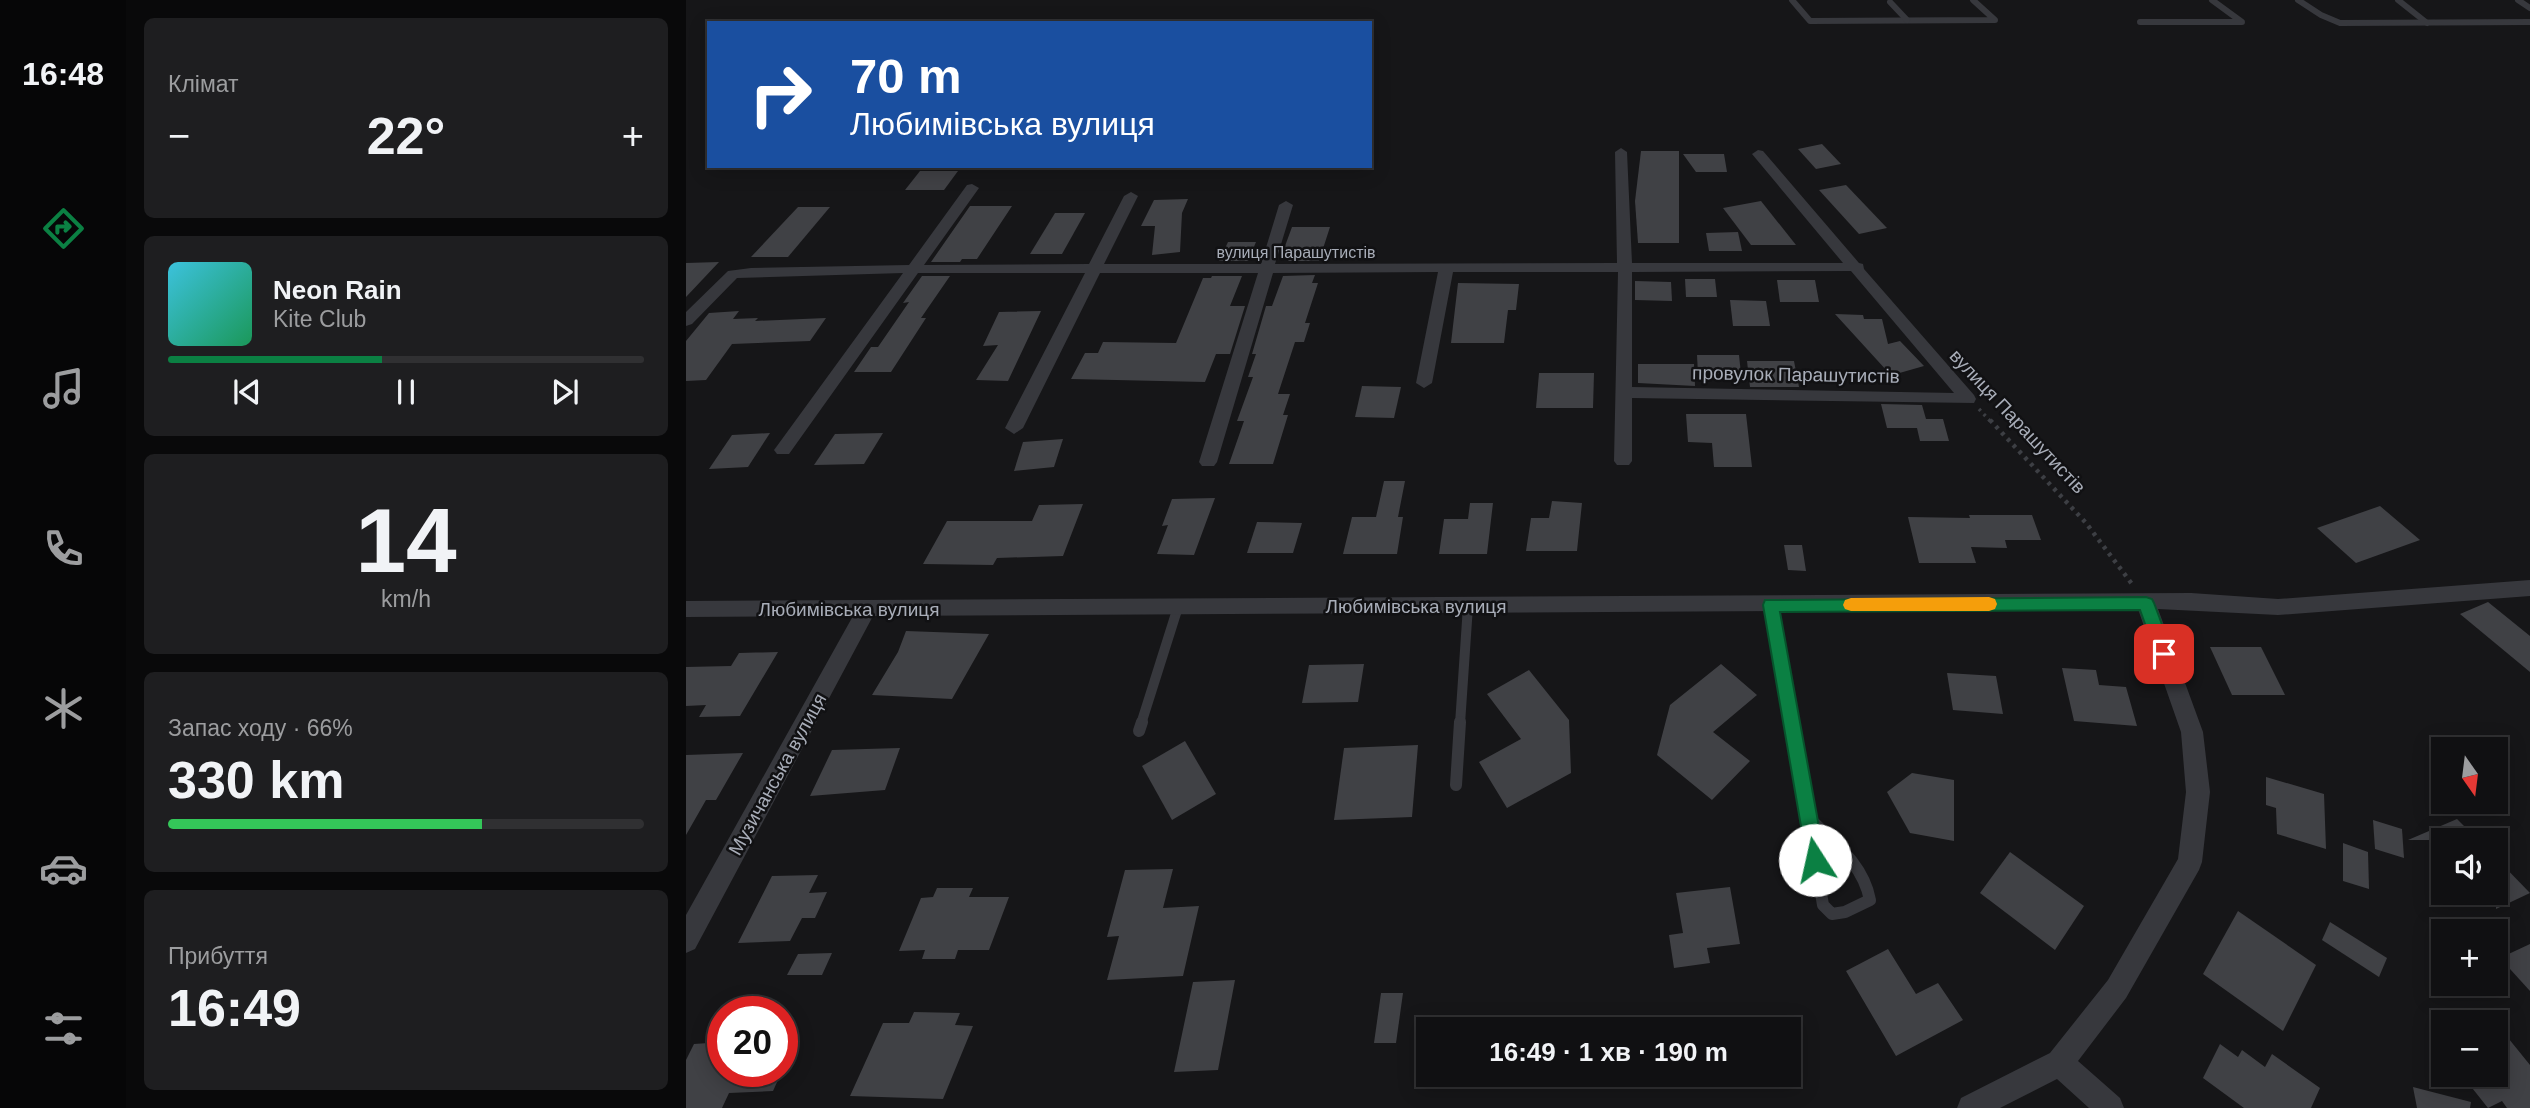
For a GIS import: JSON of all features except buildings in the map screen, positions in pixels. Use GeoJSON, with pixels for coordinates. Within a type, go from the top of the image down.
{"type":"FeatureCollection","features":[{"type":"Feature","properties":{"kind":"street"},"geometry":{"type":"LineString","coordinates":[[1621,152],[1625,268],[1623,461]]}},
{"type":"Feature","properties":{"kind":"street","name":"вулиця Парашутистів"},"geometry":{"type":"LineString","coordinates":[[1758,154],[1968,398]]}},
{"type":"Feature","properties":{"kind":"street"},"geometry":{"type":"LineString","coordinates":[[783,450],[972,188]]}},
{"type":"Feature","properties":{"kind":"street"},"geometry":{"type":"LineString","coordinates":[[1014,428],[1131,196]]}},
{"type":"Feature","properties":{"kind":"street"},"geometry":{"type":"LineString","coordinates":[[1208,462],[1286,205]]}},
{"type":"Feature","properties":{"kind":"street","name":"вулиця Парашутистів"},"geometry":{"type":"LineString","coordinates":[[708,298],[733,274],[1858,267]]}},
{"type":"Feature","properties":{"kind":"street"},"geometry":{"type":"LineString","coordinates":[[1424,383],[1446,269]]}},
{"type":"Feature","properties":{"kind":"street"},"geometry":{"type":"LineString","coordinates":[[686,298],[708,298]]}},
{"type":"Feature","properties":{"kind":"street"},"geometry":{"type":"LineString","coordinates":[[686,321],[708,298]]}},
{"type":"Feature","properties":{"kind":"street","name":"провулок Парашутистів"},"geometry":{"type":"LineString","coordinates":[[1622,391],[1968,398]]}},
{"type":"Feature","properties":{"kind":"street","name":"Любимівська вулиця"},"geometry":{"type":"LineString","coordinates":[[686,609],[2191,601],[2278,607],[2530,588]]}},
{"type":"Feature","properties":{"kind":"street"},"geometry":{"type":"LineString","coordinates":[[1971,1108],[2060,1063],[2117,989],[2190,862],[2198,792],[2192,732],[2146,603]]}},
{"type":"Feature","properties":{"kind":"street","name":"Музичанська вулиця"},"geometry":{"type":"LineString","coordinates":[[686,940],[867,609]]}},
{"type":"Feature","properties":{"kind":"street"},"geometry":{"type":"LineString","coordinates":[[2060,1063],[2110,1108]]}},
{"type":"Feature","properties":{"kind":"lane"},"geometry":{"type":"LineString","coordinates":[[1792,0],[1810,21],[1995,20],[1973,0]]}},
{"type":"Feature","properties":{"kind":"lane"},"geometry":{"type":"LineString","coordinates":[[2140,22],[2242,22],[2212,0]]}},
{"type":"Feature","properties":{"kind":"lane"},"geometry":{"type":"LineString","coordinates":[[2298,0],[2321,15],[2340,23],[2530,22]]}},
{"type":"Feature","properties":{"kind":"lane"},"geometry":{"type":"LineString","coordinates":[[2398,0],[2427,23]]}},
{"type":"Feature","properties":{"kind":"lane"},"geometry":{"type":"LineString","coordinates":[[2518,0],[2530,8]]}},
{"type":"Feature","properties":{"kind":"lane"},"geometry":{"type":"LineString","coordinates":[[1890,2],[1907,20]]}},
{"type":"Feature","properties":{"kind":"lane"},"geometry":{"type":"LineString","coordinates":[[1771,605],[1807,816],[1823,905],[1832,914],[1845,912],[1870,900],[1869,889],[1860,871],[1807,816]]}},
{"type":"Feature","properties":{"kind":"lane"},"geometry":{"type":"LineString","coordinates":[[1456,785],[1468,606]]}},
{"type":"Feature","properties":{"kind":"lane"},"geometry":{"type":"LineString","coordinates":[[1139,731],[1178,607]]}},
{"type":"Feature","properties":{"kind":"path","name":"вулиця Парашутистів"},"geometry":{"type":"LineString","coordinates":[[1968,398],[2086,523],[2146,603]]}},
{"type":"Feature","properties":{"kind":"slow traffic"},"geometry":{"type":"LineString","coordinates":[[1851,605],[1989,604]]}},
{"type":"Feature","properties":{"kind":"route"},"geometry":{"type":"LineString","coordinates":[[1815,860],[1771,605],[2146,603],[2164,654]]}}]}
